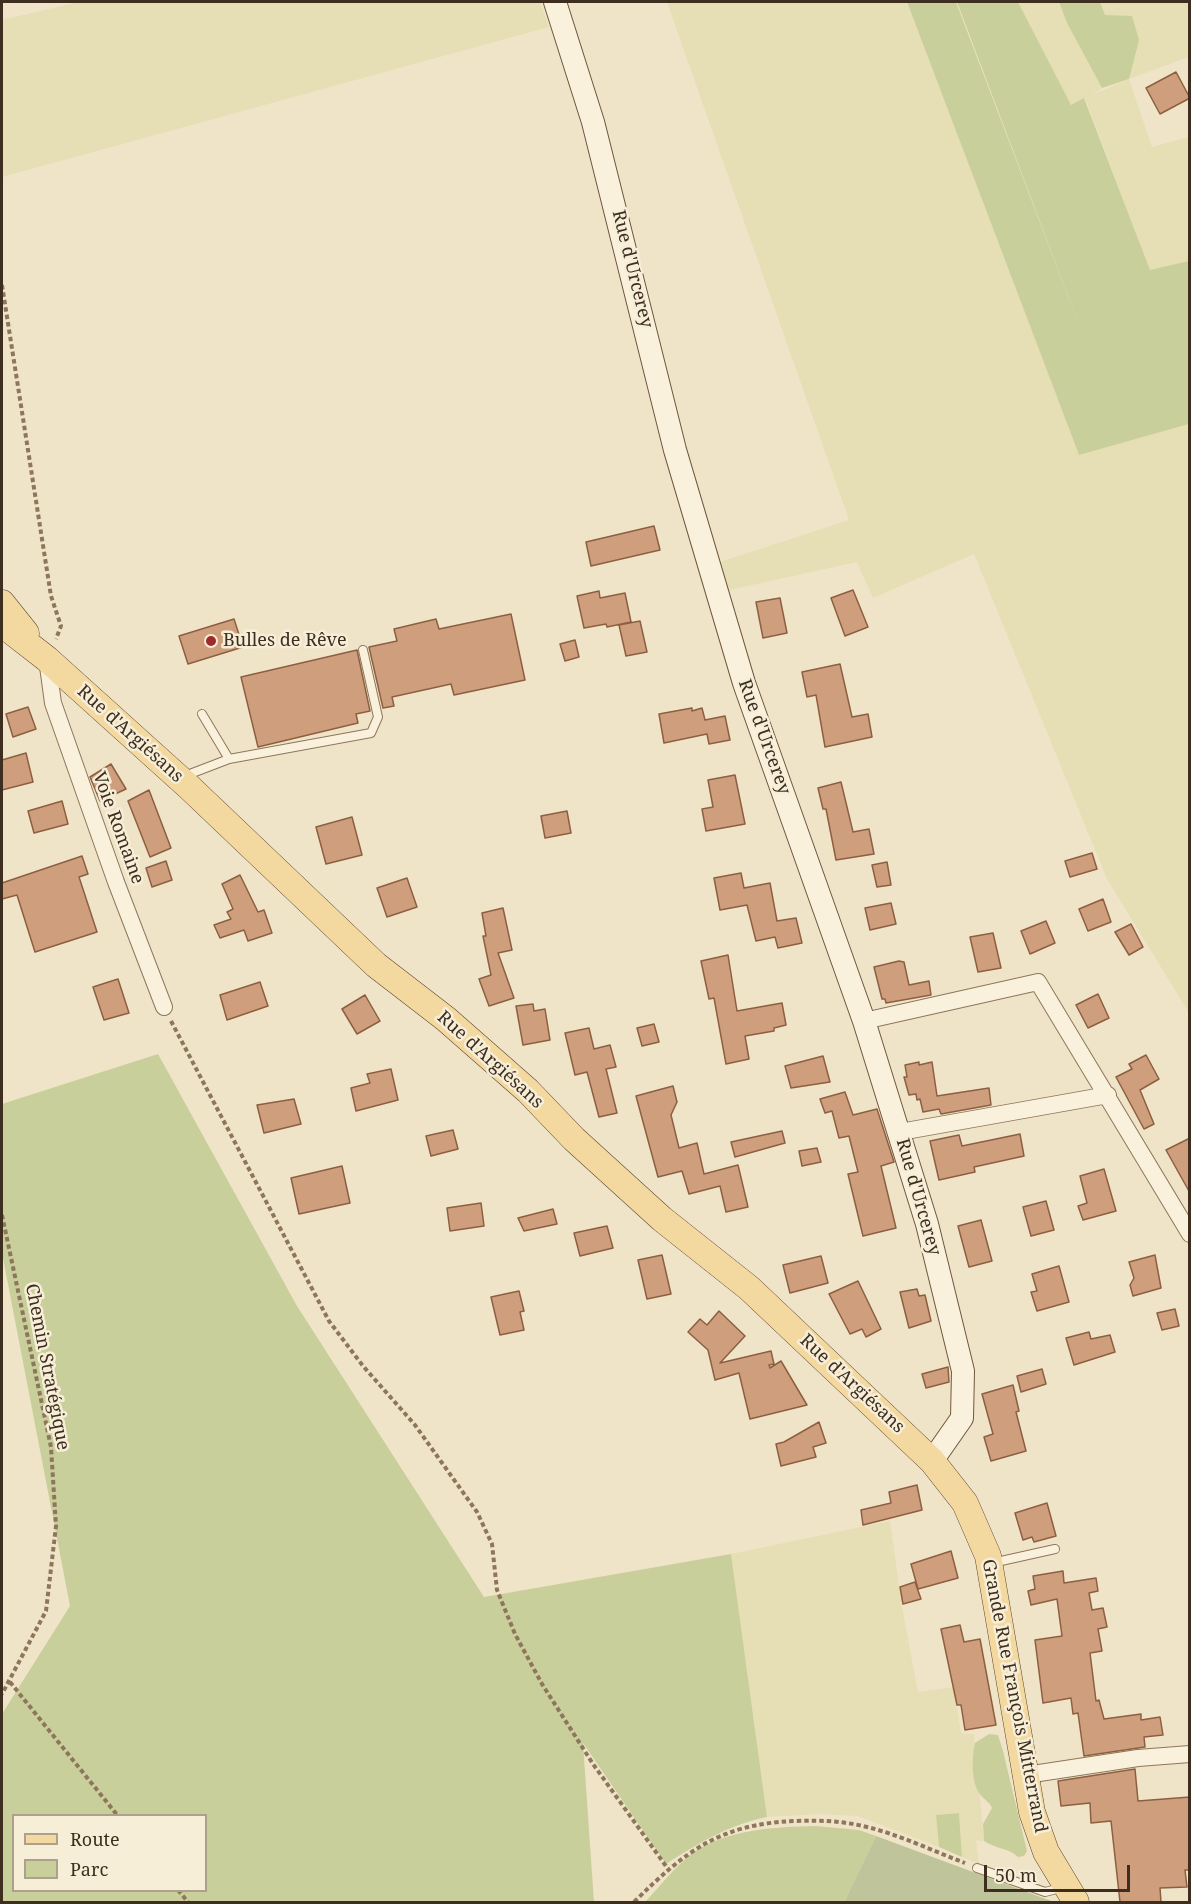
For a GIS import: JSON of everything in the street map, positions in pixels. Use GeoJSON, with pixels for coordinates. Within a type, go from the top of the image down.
{"type":"FeatureCollection","features":[{"type":"Feature","properties":{"kind":"main road","name":"Rue d'Argiésans"},"geometry":{"type":"LineString","coordinates":[[2,603],[47,659]]}},
{"type":"Feature","properties":{"kind":"main road","name":"Rue d'Argiésans"},"geometry":{"type":"LineString","coordinates":[[2,624],[47,659],[179,778],[376,965],[446,1019],[528,1091],[574,1139],[662,1219],[749,1288],[932,1461]]}},
{"type":"Feature","properties":{"kind":"main road","name":"Grande Rue François Mitterrand"},"geometry":{"type":"LineString","coordinates":[[932,1461],[965,1503],[978,1528],[989,1564],[1038,1833],[1070,1894]]}},
{"type":"Feature","properties":{"kind":"street","name":"Rue d'Urcerey"},"geometry":{"type":"LineString","coordinates":[[555,2],[594,122],[675,450],[744,683],[864,1021],[927,1224],[963,1371],[962,1418],[932,1461]]}},
{"type":"Feature","properties":{"kind":"street","name":"Voie Romaine"},"geometry":{"type":"LineString","coordinates":[[47,659],[53,703],[116,882],[164,1007]]}},
{"type":"Feature","properties":{"kind":"street"},"geometry":{"type":"LineString","coordinates":[[864,1021],[1038,982],[1190,1234]]}},
{"type":"Feature","properties":{"kind":"street"},"geometry":{"type":"LineString","coordinates":[[900,1132],[1108,1095]]}},
{"type":"Feature","properties":{"kind":"street"},"geometry":{"type":"LineString","coordinates":[[1026,1775],[1138,1758],[1190,1754]]}},
{"type":"Feature","properties":{"kind":"lane"},"geometry":{"type":"LineString","coordinates":[[179,778],[229,759],[371,733],[378,717],[363,650]]}},
{"type":"Feature","properties":{"kind":"lane"},"geometry":{"type":"LineString","coordinates":[[202,714],[229,759]]}},
{"type":"Feature","properties":{"kind":"lane"},"geometry":{"type":"LineString","coordinates":[[989,1564],[1055,1549]]}},
{"type":"Feature","properties":{"kind":"lane"},"geometry":{"type":"LineString","coordinates":[[977,1868],[1045,1892],[1070,1894]]}},
{"type":"Feature","properties":{"kind":"path"},"geometry":{"type":"LineString","coordinates":[[2,285],[51,596],[62,626],[47,659]]}},
{"type":"Feature","properties":{"kind":"path"},"geometry":{"type":"LineString","coordinates":[[164,1007],[329,1321],[363,1366],[416,1425],[477,1512],[492,1544],[497,1590],[515,1634],[542,1684],[593,1764],[668,1869]]}},
{"type":"Feature","properties":{"kind":"path","name":"Chemin Stratégique"},"geometry":{"type":"LineString","coordinates":[[2,1215],[51,1447],[56,1526],[46,1611],[2,1694]]}},
{"type":"Feature","properties":{"kind":"path"},"geometry":{"type":"LineString","coordinates":[[10,1682],[117,1814]]}},
{"type":"Feature","properties":{"kind":"path"},"geometry":{"type":"LineString","coordinates":[[634,1902],[668,1869],[697,1847],[729,1831],[762,1822],[832,1820],[869,1827],[977,1868]]}},
{"type":"Feature","properties":{"kind":"shaded area"},"geometry":{"type":"Polygon","coordinates":[[[78,2],[540,2],[549,27],[2,177],[2,20],[78,2]]]}},
{"type":"Feature","properties":{"kind":"shaded area"},"geometry":{"type":"Polygon","coordinates":[[[667,2],[907,2],[1079,455],[1189,424],[1189,1013],[1107,879],[974,554],[873,598],[857,562],[729,590],[720,562],[849,520],[667,2]]]}},
{"type":"Feature","properties":{"kind":"shaded area"},"geometry":{"type":"Polygon","coordinates":[[[1018,2],[1059,2],[1067,23],[1102,88],[1092,95],[1129,79],[1152,147],[1189,137],[1189,261],[1150,271],[1085,98],[1071,106],[1018,2]]]}},
{"type":"Feature","properties":{"kind":"shaded area"},"geometry":{"type":"Polygon","coordinates":[[[1100,2],[1189,2],[1189,57],[1129,79],[1100,2]]]}},
{"type":"Feature","properties":{"kind":"shaded area"},"geometry":{"type":"Polygon","coordinates":[[[890,1521],[902,1607],[918,1692],[954,1687],[961,1733],[974,1734],[984,1841],[976,1840],[979,1864],[962,1857],[959,1813],[936,1815],[939,1847],[858,1816],[819,1814],[767,1817],[731,1554],[890,1521]]]}},
{"type":"Feature","properties":{"kind":"green space"},"geometry":{"type":"Polygon","coordinates":[[[907,2],[956,2],[1087,346],[957,2],[1018,2],[1071,105],[1084,98],[1150,270],[1189,261],[1189,424],[1079,455],[907,2]]]}},
{"type":"Feature","properties":{"kind":"green space"},"geometry":{"type":"Polygon","coordinates":[[[1059,2],[1100,2],[1105,15],[1132,16],[1139,40],[1129,79],[1102,88],[1067,23],[1059,2]]]}},
{"type":"Feature","properties":{"kind":"green space"},"geometry":{"type":"Polygon","coordinates":[[[158,1054],[297,1306],[484,1597],[731,1554],[767,1817],[727,1830],[666,1864],[583,1743],[594,1902],[2,1902],[2,1714],[70,1606],[2,1253],[2,1104],[158,1054]]]}},
{"type":"Feature","properties":{"kind":"green space"},"geometry":{"type":"Polygon","coordinates":[[[989,1734],[998,1735],[1003,1751],[1027,1851],[1024,1856],[1018,1857],[984,1841],[983,1824],[992,1808],[976,1788],[973,1762],[975,1743],[989,1734]]]}},
{"type":"Feature","properties":{"kind":"green space"},"geometry":{"type":"Polygon","coordinates":[[[959,1813],[962,1857],[939,1847],[936,1815],[959,1813]]]}},
{"type":"Feature","properties":{"kind":"green space"},"geometry":{"type":"Polygon","coordinates":[[[816,1826],[859,1830],[876,1836],[844,1902],[645,1902],[672,1872],[690,1855],[704,1846],[750,1831],[816,1826]]]}},
{"type":"Feature","properties":{"kind":"green space"},"geometry":{"type":"Polygon","coordinates":[[[876,1836],[1054,1902],[844,1902],[876,1836]]]}},
{"type":"Feature","properties":{"kind":"building"},"geometry":{"type":"Polygon","coordinates":[[[1176,72],[1190,98],[1160,114],[1146,88],[1176,72]]]}},
{"type":"Feature","properties":{"kind":"building"},"geometry":{"type":"Polygon","coordinates":[[[654,526],[660,550],[591,566],[586,542],[654,526]]]}},
{"type":"Feature","properties":{"kind":"building"},"geometry":{"type":"Polygon","coordinates":[[[853,590],[868,627],[845,636],[831,598],[853,590]]]}},
{"type":"Feature","properties":{"kind":"building"},"geometry":{"type":"Polygon","coordinates":[[[599,591],[600,598],[625,593],[631,622],[607,627],[606,624],[584,628],[577,596],[599,591]]]}},
{"type":"Feature","properties":{"kind":"building"},"geometry":{"type":"Polygon","coordinates":[[[780,598],[787,633],[763,638],[756,602],[780,598]]]}},
{"type":"Feature","properties":{"kind":"building"},"geometry":{"type":"Polygon","coordinates":[[[511,614],[525,680],[454,695],[451,684],[392,697],[394,706],[383,708],[369,647],[397,641],[394,629],[436,619],[439,629],[511,614]]]}},
{"type":"Feature","properties":{"kind":"building","name":"Bulles de Rêve"},"geometry":{"type":"Polygon","coordinates":[[[234,619],[243,647],[188,664],[179,636],[234,619]]]}},
{"type":"Feature","properties":{"kind":"building"},"geometry":{"type":"Polygon","coordinates":[[[640,621],[647,652],[626,656],[619,625],[640,621]]]}},
{"type":"Feature","properties":{"kind":"building"},"geometry":{"type":"Polygon","coordinates":[[[575,640],[579,657],[565,661],[560,644],[575,640]]]}},
{"type":"Feature","properties":{"kind":"building"},"geometry":{"type":"Polygon","coordinates":[[[357,650],[370,711],[356,714],[358,723],[258,747],[241,677],[357,650]]]}},
{"type":"Feature","properties":{"kind":"building"},"geometry":{"type":"Polygon","coordinates":[[[840,664],[852,717],[868,714],[872,737],[825,747],[816,695],[807,697],[802,672],[840,664]]]}},
{"type":"Feature","properties":{"kind":"building"},"geometry":{"type":"Polygon","coordinates":[[[28,707],[36,729],[13,737],[6,714],[28,707]]]}},
{"type":"Feature","properties":{"kind":"building"},"geometry":{"type":"Polygon","coordinates":[[[692,708],[692,711],[702,708],[705,720],[725,716],[730,740],[709,744],[707,734],[664,743],[659,714],[692,708]]]}},
{"type":"Feature","properties":{"kind":"building"},"geometry":{"type":"Polygon","coordinates":[[[26,753],[33,782],[2,790],[2,760],[26,753]]]}},
{"type":"Feature","properties":{"kind":"building"},"geometry":{"type":"Polygon","coordinates":[[[111,764],[126,789],[100,801],[90,777],[111,764]]]}},
{"type":"Feature","properties":{"kind":"building"},"geometry":{"type":"Polygon","coordinates":[[[735,775],[745,824],[706,831],[702,809],[713,807],[708,780],[735,775]]]}},
{"type":"Feature","properties":{"kind":"building"},"geometry":{"type":"Polygon","coordinates":[[[841,782],[853,832],[869,829],[874,854],[836,860],[826,809],[823,809],[818,788],[841,782]]]}},
{"type":"Feature","properties":{"kind":"building"},"geometry":{"type":"Polygon","coordinates":[[[149,790],[171,848],[150,857],[128,801],[149,790]]]}},
{"type":"Feature","properties":{"kind":"building"},"geometry":{"type":"Polygon","coordinates":[[[62,801],[68,824],[34,833],[28,811],[62,801]]]}},
{"type":"Feature","properties":{"kind":"building"},"geometry":{"type":"Polygon","coordinates":[[[567,811],[571,833],[545,838],[541,816],[567,811]]]}},
{"type":"Feature","properties":{"kind":"building"},"geometry":{"type":"Polygon","coordinates":[[[352,817],[362,855],[326,864],[316,827],[352,817]]]}},
{"type":"Feature","properties":{"kind":"building"},"geometry":{"type":"Polygon","coordinates":[[[1092,853],[1097,869],[1070,877],[1065,861],[1092,853]]]}},
{"type":"Feature","properties":{"kind":"building"},"geometry":{"type":"Polygon","coordinates":[[[82,856],[88,874],[79,877],[97,932],[35,952],[17,895],[2,899],[2,883],[82,856]]]}},
{"type":"Feature","properties":{"kind":"building"},"geometry":{"type":"Polygon","coordinates":[[[166,861],[172,880],[152,887],[146,868],[166,861]]]}},
{"type":"Feature","properties":{"kind":"building"},"geometry":{"type":"Polygon","coordinates":[[[887,862],[891,885],[877,887],[872,865],[887,862]]]}},
{"type":"Feature","properties":{"kind":"building"},"geometry":{"type":"Polygon","coordinates":[[[741,873],[744,888],[770,883],[777,921],[796,918],[802,943],[778,948],[775,937],[756,941],[747,905],[720,910],[714,878],[741,873]]]}},
{"type":"Feature","properties":{"kind":"building"},"geometry":{"type":"Polygon","coordinates":[[[240,875],[258,912],[264,910],[272,933],[248,941],[244,930],[220,938],[214,925],[231,919],[227,912],[233,909],[222,884],[240,875]]]}},
{"type":"Feature","properties":{"kind":"building"},"geometry":{"type":"Polygon","coordinates":[[[407,878],[417,907],[387,917],[377,888],[407,878]]]}},
{"type":"Feature","properties":{"kind":"building"},"geometry":{"type":"Polygon","coordinates":[[[1103,899],[1111,922],[1088,931],[1079,909],[1103,899]]]}},
{"type":"Feature","properties":{"kind":"building"},"geometry":{"type":"Polygon","coordinates":[[[891,903],[896,924],[870,930],[865,908],[891,903]]]}},
{"type":"Feature","properties":{"kind":"building"},"geometry":{"type":"Polygon","coordinates":[[[503,908],[512,950],[498,953],[514,998],[489,1006],[479,979],[491,975],[483,936],[486,936],[482,913],[503,908]]]}},
{"type":"Feature","properties":{"kind":"building"},"geometry":{"type":"Polygon","coordinates":[[[1046,921],[1055,943],[1030,954],[1021,931],[1046,921]]]}},
{"type":"Feature","properties":{"kind":"building"},"geometry":{"type":"Polygon","coordinates":[[[1131,924],[1143,947],[1129,955],[1115,932],[1131,924]]]}},
{"type":"Feature","properties":{"kind":"building"},"geometry":{"type":"Polygon","coordinates":[[[993,933],[1001,968],[978,972],[970,937],[993,933]]]}},
{"type":"Feature","properties":{"kind":"building"},"geometry":{"type":"Polygon","coordinates":[[[728,955],[737,1011],[782,1003],[786,1025],[774,1028],[774,1031],[745,1036],[749,1059],[726,1064],[714,998],[709,999],[701,961],[728,955]]]}},
{"type":"Feature","properties":{"kind":"building"},"geometry":{"type":"Polygon","coordinates":[[[899,961],[904,962],[909,985],[929,981],[931,995],[886,1003],[885,999],[882,999],[874,967],[899,961]]]}},
{"type":"Feature","properties":{"kind":"building"},"geometry":{"type":"Polygon","coordinates":[[[118,979],[129,1013],[104,1020],[93,987],[118,979]]]}},
{"type":"Feature","properties":{"kind":"building"},"geometry":{"type":"Polygon","coordinates":[[[260,982],[268,1006],[227,1020],[220,995],[260,982]]]}},
{"type":"Feature","properties":{"kind":"building"},"geometry":{"type":"Polygon","coordinates":[[[1098,994],[1109,1018],[1088,1028],[1076,1005],[1098,994]]]}},
{"type":"Feature","properties":{"kind":"building"},"geometry":{"type":"Polygon","coordinates":[[[365,995],[380,1021],[357,1034],[342,1009],[365,995]]]}},
{"type":"Feature","properties":{"kind":"building"},"geometry":{"type":"Polygon","coordinates":[[[533,1004],[534,1011],[545,1009],[550,1040],[523,1045],[516,1006],[533,1004]]]}},
{"type":"Feature","properties":{"kind":"building"},"geometry":{"type":"Polygon","coordinates":[[[654,1024],[659,1042],[642,1046],[637,1028],[654,1024]]]}},
{"type":"Feature","properties":{"kind":"building"},"geometry":{"type":"Polygon","coordinates":[[[589,1028],[594,1049],[610,1045],[616,1067],[606,1069],[617,1113],[599,1117],[587,1072],[575,1075],[565,1033],[589,1028]]]}},
{"type":"Feature","properties":{"kind":"building"},"geometry":{"type":"Polygon","coordinates":[[[1146,1055],[1159,1079],[1140,1090],[1154,1124],[1144,1129],[1116,1077],[1132,1069],[1129,1064],[1146,1055]]]}},
{"type":"Feature","properties":{"kind":"building"},"geometry":{"type":"Polygon","coordinates":[[[823,1056],[830,1082],[791,1088],[785,1066],[823,1056]]]}},
{"type":"Feature","properties":{"kind":"building"},"geometry":{"type":"Polygon","coordinates":[[[919,1062],[919,1065],[932,1062],[937,1096],[989,1088],[991,1105],[941,1114],[939,1109],[923,1112],[920,1099],[917,1100],[916,1094],[909,1095],[904,1077],[907,1077],[905,1065],[919,1062]]]}},
{"type":"Feature","properties":{"kind":"building"},"geometry":{"type":"Polygon","coordinates":[[[391,1069],[398,1100],[356,1111],[351,1088],[370,1083],[367,1074],[391,1069]]]}},
{"type":"Feature","properties":{"kind":"building"},"geometry":{"type":"Polygon","coordinates":[[[673,1086],[677,1102],[671,1115],[679,1148],[697,1143],[704,1174],[738,1165],[748,1207],[726,1212],[720,1186],[689,1194],[682,1171],[658,1177],[636,1096],[673,1086]]]}},
{"type":"Feature","properties":{"kind":"building"},"geometry":{"type":"Polygon","coordinates":[[[845,1092],[853,1115],[877,1109],[894,1162],[881,1166],[896,1228],[863,1236],[848,1174],[858,1172],[849,1136],[839,1138],[832,1111],[825,1113],[820,1099],[845,1092]]]}},
{"type":"Feature","properties":{"kind":"building"},"geometry":{"type":"Polygon","coordinates":[[[294,1099],[301,1124],[264,1133],[257,1105],[294,1099]]]}},
{"type":"Feature","properties":{"kind":"building"},"geometry":{"type":"Polygon","coordinates":[[[453,1130],[458,1149],[431,1156],[426,1136],[453,1130]]]}},
{"type":"Feature","properties":{"kind":"building"},"geometry":{"type":"Polygon","coordinates":[[[782,1131],[785,1143],[735,1157],[731,1142],[782,1131]]]}},
{"type":"Feature","properties":{"kind":"building"},"geometry":{"type":"Polygon","coordinates":[[[1020,1134],[1024,1156],[974,1167],[975,1172],[939,1180],[930,1141],[959,1135],[962,1146],[1020,1134]]]}},
{"type":"Feature","properties":{"kind":"building"},"geometry":{"type":"Polygon","coordinates":[[[1190,1138],[1190,1193],[1166,1150],[1190,1138]]]}},
{"type":"Feature","properties":{"kind":"building"},"geometry":{"type":"Polygon","coordinates":[[[817,1148],[821,1162],[802,1166],[799,1151],[817,1148]]]}},
{"type":"Feature","properties":{"kind":"building"},"geometry":{"type":"Polygon","coordinates":[[[342,1166],[350,1203],[299,1214],[291,1178],[342,1166]]]}},
{"type":"Feature","properties":{"kind":"building"},"geometry":{"type":"Polygon","coordinates":[[[1104,1169],[1116,1211],[1083,1220],[1078,1206],[1087,1203],[1080,1176],[1104,1169]]]}},
{"type":"Feature","properties":{"kind":"building"},"geometry":{"type":"Polygon","coordinates":[[[1046,1201],[1054,1230],[1031,1236],[1023,1207],[1046,1201]]]}},
{"type":"Feature","properties":{"kind":"building"},"geometry":{"type":"Polygon","coordinates":[[[481,1203],[484,1226],[450,1231],[447,1208],[481,1203]]]}},
{"type":"Feature","properties":{"kind":"building"},"geometry":{"type":"Polygon","coordinates":[[[553,1209],[557,1224],[524,1231],[518,1218],[553,1209]]]}},
{"type":"Feature","properties":{"kind":"building"},"geometry":{"type":"Polygon","coordinates":[[[981,1220],[992,1261],[969,1267],[958,1226],[981,1220]]]}},
{"type":"Feature","properties":{"kind":"building"},"geometry":{"type":"Polygon","coordinates":[[[607,1226],[613,1248],[580,1256],[574,1233],[607,1226]]]}},
{"type":"Feature","properties":{"kind":"building"},"geometry":{"type":"Polygon","coordinates":[[[662,1255],[671,1294],[647,1299],[638,1260],[662,1255]]]}},
{"type":"Feature","properties":{"kind":"building"},"geometry":{"type":"Polygon","coordinates":[[[1155,1255],[1161,1288],[1133,1296],[1130,1285],[1134,1278],[1129,1262],[1155,1255]]]}},
{"type":"Feature","properties":{"kind":"building"},"geometry":{"type":"Polygon","coordinates":[[[821,1256],[828,1283],[790,1293],[783,1265],[821,1256]]]}},
{"type":"Feature","properties":{"kind":"building"},"geometry":{"type":"Polygon","coordinates":[[[1059,1266],[1069,1302],[1037,1311],[1031,1292],[1037,1291],[1032,1274],[1059,1266]]]}},
{"type":"Feature","properties":{"kind":"building"},"geometry":{"type":"Polygon","coordinates":[[[858,1281],[881,1329],[866,1337],[862,1329],[850,1334],[829,1294],[858,1281]]]}},
{"type":"Feature","properties":{"kind":"building"},"geometry":{"type":"Polygon","coordinates":[[[917,1289],[919,1296],[925,1295],[931,1321],[909,1328],[900,1292],[917,1289]]]}},
{"type":"Feature","properties":{"kind":"building"},"geometry":{"type":"Polygon","coordinates":[[[519,1291],[524,1311],[520,1312],[524,1330],[500,1335],[491,1297],[519,1291]]]}},
{"type":"Feature","properties":{"kind":"building"},"geometry":{"type":"Polygon","coordinates":[[[1175,1309],[1179,1326],[1162,1330],[1157,1313],[1175,1309]]]}},
{"type":"Feature","properties":{"kind":"building"},"geometry":{"type":"Polygon","coordinates":[[[719,1311],[745,1336],[720,1363],[771,1351],[774,1364],[769,1365],[770,1368],[781,1361],[807,1405],[750,1419],[739,1373],[715,1380],[708,1350],[688,1332],[700,1319],[707,1325],[719,1311]]]}},
{"type":"Feature","properties":{"kind":"building"},"geometry":{"type":"Polygon","coordinates":[[[1089,1332],[1091,1339],[1110,1335],[1115,1352],[1074,1365],[1066,1338],[1089,1332]]]}},
{"type":"Feature","properties":{"kind":"building"},"geometry":{"type":"Polygon","coordinates":[[[948,1367],[949,1382],[926,1388],[922,1374],[948,1367]]]}},
{"type":"Feature","properties":{"kind":"building"},"geometry":{"type":"Polygon","coordinates":[[[1042,1369],[1046,1384],[1021,1392],[1017,1376],[1042,1369]]]}},
{"type":"Feature","properties":{"kind":"building"},"geometry":{"type":"Polygon","coordinates":[[[1013,1385],[1019,1411],[1016,1412],[1026,1451],[991,1461],[984,1437],[993,1434],[982,1394],[1013,1385]]]}},
{"type":"Feature","properties":{"kind":"building"},"geometry":{"type":"Polygon","coordinates":[[[819,1422],[826,1443],[813,1447],[816,1457],[781,1466],[776,1444],[784,1442],[819,1422]]]}},
{"type":"Feature","properties":{"kind":"building"},"geometry":{"type":"Polygon","coordinates":[[[917,1485],[922,1510],[863,1525],[861,1510],[891,1503],[889,1492],[917,1485]]]}},
{"type":"Feature","properties":{"kind":"building"},"geometry":{"type":"Polygon","coordinates":[[[1047,1503],[1056,1536],[1034,1542],[1032,1537],[1023,1540],[1015,1513],[1047,1503]]]}},
{"type":"Feature","properties":{"kind":"building"},"geometry":{"type":"Polygon","coordinates":[[[951,1551],[958,1578],[918,1589],[911,1564],[951,1551]]]}},
{"type":"Feature","properties":{"kind":"building"},"geometry":{"type":"Polygon","coordinates":[[[1063,1571],[1064,1583],[1096,1578],[1098,1591],[1089,1593],[1092,1610],[1103,1608],[1107,1627],[1098,1629],[1102,1651],[1090,1653],[1096,1701],[1099,1700],[1104,1719],[1141,1714],[1141,1720],[1160,1717],[1163,1735],[1144,1737],[1145,1747],[1084,1756],[1078,1713],[1073,1714],[1071,1698],[1043,1703],[1035,1640],[1062,1636],[1057,1599],[1031,1605],[1028,1591],[1035,1589],[1033,1576],[1063,1571]]]}},
{"type":"Feature","properties":{"kind":"building"},"geometry":{"type":"Polygon","coordinates":[[[915,1582],[921,1599],[903,1604],[900,1587],[915,1582]]]}},
{"type":"Feature","properties":{"kind":"building"},"geometry":{"type":"Polygon","coordinates":[[[960,1625],[964,1642],[980,1639],[996,1725],[965,1730],[961,1705],[957,1705],[941,1629],[960,1625]]]}},
{"type":"Feature","properties":{"kind":"building"},"geometry":{"type":"Polygon","coordinates":[[[1135,1769],[1138,1801],[1190,1797],[1190,1870],[1185,1870],[1187,1887],[1160,1888],[1161,1902],[1120,1902],[1111,1821],[1091,1823],[1090,1803],[1061,1806],[1058,1781],[1135,1769]]]}},
{"type":"Feature","properties":{"kind":"place","name":"Bulles de Rêve"},"geometry":{"type":"Point","coordinates":[211,641]}}]}
